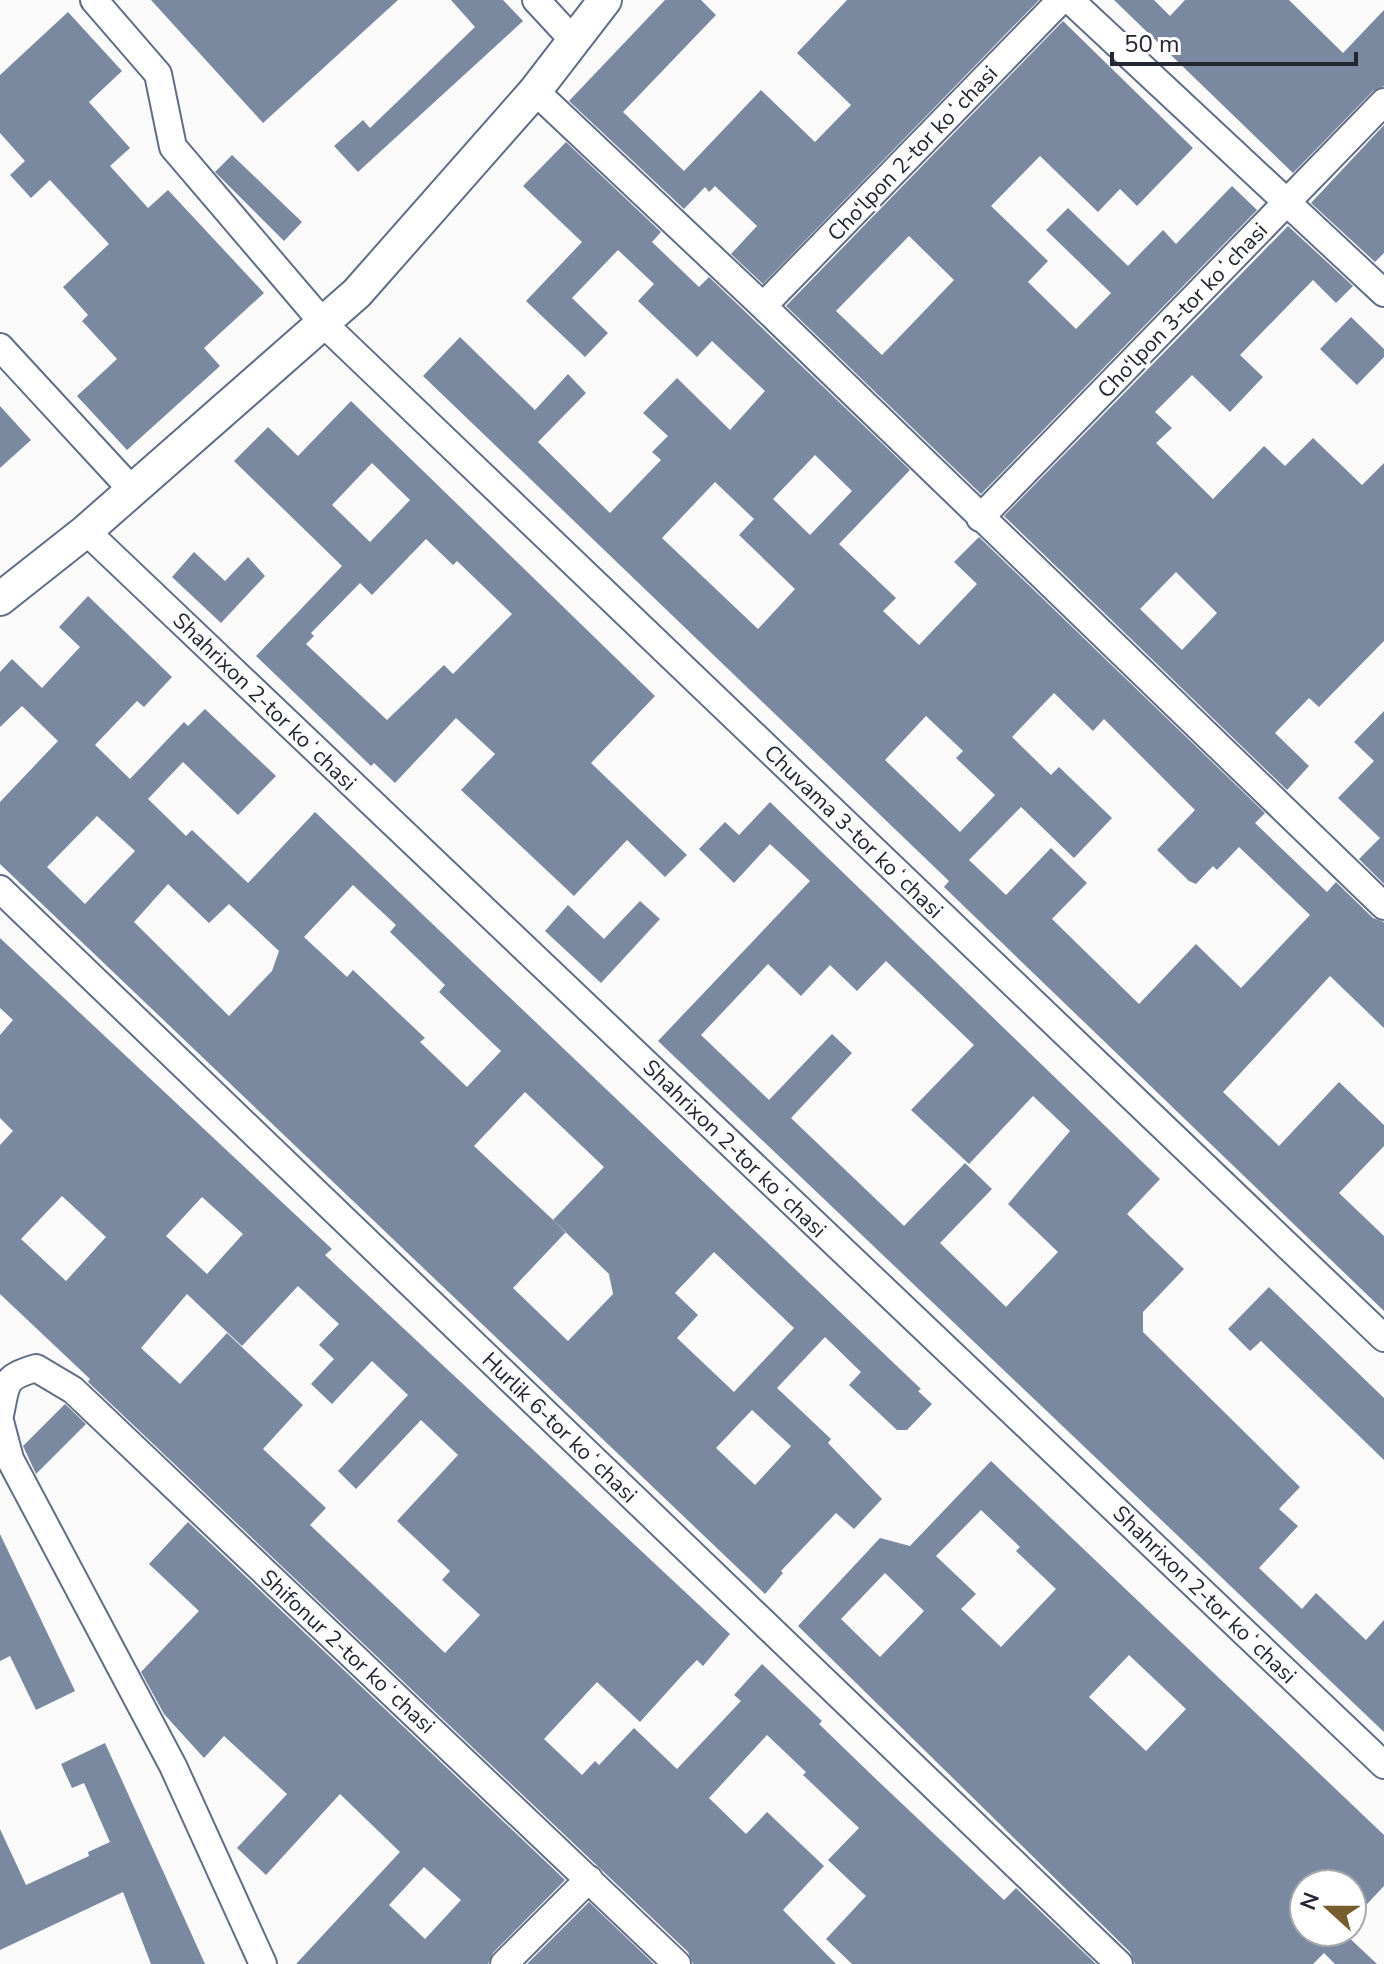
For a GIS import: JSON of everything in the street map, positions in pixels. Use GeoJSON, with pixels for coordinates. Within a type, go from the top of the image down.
{"type":"FeatureCollection","features":[{"type":"Feature","properties":{"kind":"street","name":"Chuvama 3-tor koʻchasi"},"geometry":{"type":"LineString","coordinates":[[94,0],[158,74],[173,147],[325,325],[1384,1338]]}},
{"type":"Feature","properties":{"kind":"street"},"geometry":{"type":"LineString","coordinates":[[536,0],[574,41]]}},
{"type":"Feature","properties":{"kind":"street"},"geometry":{"type":"LineString","coordinates":[[0,599],[86,531],[325,325],[535,91],[605,0]]}},
{"type":"Feature","properties":{"kind":"street","name":"Cho‘lpon 2-tor koʻchasi"},"geometry":{"type":"LineString","coordinates":[[763,306],[1061,0]]}},
{"type":"Feature","properties":{"kind":"street"},"geometry":{"type":"LineString","coordinates":[[1070,0],[1384,293]]}},
{"type":"Feature","properties":{"kind":"street"},"geometry":{"type":"LineString","coordinates":[[535,91],[763,306],[1384,906]]}},
{"type":"Feature","properties":{"kind":"street","name":"Cho‘lpon 3-tor koʻchasi"},"geometry":{"type":"LineString","coordinates":[[980,518],[1384,102]]}},
{"type":"Feature","properties":{"kind":"street"},"geometry":{"type":"LineString","coordinates":[[0,347],[132,490]]}},
{"type":"Feature","properties":{"kind":"street","name":"Shahrixon 2-tor koʻchasi"},"geometry":{"type":"LineString","coordinates":[[86,531],[1384,1765]]}},
{"type":"Feature","properties":{"kind":"street","name":"Hurlik 6-tor koʻchasi"},"geometry":{"type":"LineString","coordinates":[[0,889],[1119,1964]]}},
{"type":"Feature","properties":{"kind":"street","name":"Shifonur 2-tor koʻchasi"},"geometry":{"type":"LineString","coordinates":[[2,1376],[36,1368],[73,1390],[677,1964]]}},
{"type":"Feature","properties":{"kind":"street"},"geometry":{"type":"LineString","coordinates":[[2,1376],[0,1418],[10,1459],[173,1766],[263,1964]]}},
{"type":"Feature","properties":{"kind":"street"},"geometry":{"type":"LineString","coordinates":[[504,1964],[589,1879]]}},
{"type":"Feature","properties":{"kind":"building"},"geometry":{"type":"Polygon","coordinates":[[[151,0],[398,0],[263,123],[151,0]]]}},
{"type":"Feature","properties":{"kind":"building"},"geometry":{"type":"Polygon","coordinates":[[[451,0],[503,0],[523,21],[358,172],[334,146],[363,120],[370,128],[475,27],[451,0]]]}},
{"type":"Feature","properties":{"kind":"building"},"geometry":{"type":"Polygon","coordinates":[[[665,0],[701,0],[716,15],[623,112],[684,171],[761,90],[815,142],[851,105],[797,53],[847,0],[1039,0],[763,284],[731,254],[757,226],[715,186],[709,192],[705,187],[684,209],[569,101],[665,0]]]}},
{"type":"Feature","properties":{"kind":"building"},"geometry":{"type":"Polygon","coordinates":[[[1114,0],[1154,0],[1170,16],[1185,0],[1289,0],[1343,53],[1384,10],[1384,86],[1373,91],[1293,173],[1114,0]]]}},
{"type":"Feature","properties":{"kind":"building"},"geometry":{"type":"Polygon","coordinates":[[[68,12],[122,71],[89,102],[130,148],[110,166],[148,208],[168,190],[264,293],[204,348],[220,366],[127,450],[77,396],[117,359],[82,321],[88,315],[63,287],[109,244],[50,180],[31,198],[10,175],[25,161],[0,133],[0,75],[68,12]]]}},
{"type":"Feature","properties":{"kind":"building"},"geometry":{"type":"Polygon","coordinates":[[[1063,21],[1193,148],[1137,206],[1120,189],[1098,212],[1040,156],[991,206],[1048,261],[1028,282],[1076,329],[1111,293],[1046,230],[1068,208],[1128,266],[1163,230],[1176,244],[1232,186],[1257,210],[981,494],[786,306],[1063,21]],[[909,236],[836,311],[882,355],[954,280],[909,236]]]}},
{"type":"Feature","properties":{"kind":"building"},"geometry":{"type":"Polygon","coordinates":[[[1384,125],[1384,253],[1375,262],[1311,203],[1384,125]]]}},
{"type":"Feature","properties":{"kind":"building"},"geometry":{"type":"Polygon","coordinates":[[[566,142],[661,232],[652,242],[699,287],[709,277],[910,470],[839,544],[896,598],[883,611],[919,645],[977,584],[954,562],[979,537],[1265,813],[1255,823],[1327,892],[1336,882],[1373,918],[1384,922],[1384,1028],[1330,976],[1223,1092],[1279,1146],[1339,1082],[1384,1125],[1384,1146],[1339,1193],[1384,1236],[1384,1311],[944,887],[949,881],[423,376],[460,337],[535,410],[568,374],[586,393],[538,442],[610,513],[661,460],[652,452],[668,436],[643,413],[677,378],[730,430],[765,391],[712,341],[697,357],[638,301],[654,284],[618,250],[572,298],[608,333],[585,357],[526,301],[582,242],[523,186],[566,142]],[[815,455],[773,499],[810,535],[852,491],[815,455]],[[715,482],[662,538],[758,629],[795,589],[739,535],[754,519],[715,482]],[[1054,693],[1012,737],[1051,775],[1059,767],[1112,818],[1074,858],[1021,807],[969,860],[1006,895],[1051,848],[1087,883],[1052,919],[1139,1004],[1196,944],[1241,988],[1310,915],[1239,847],[1217,870],[1213,866],[1196,884],[1189,881],[1157,850],[1195,810],[1104,719],[1093,731],[1054,693]],[[926,716],[885,760],[960,832],[995,795],[956,758],[963,751],[926,716]]]}},
{"type":"Feature","properties":{"kind":"building"},"geometry":{"type":"Polygon","coordinates":[[[232,155],[302,222],[284,241],[215,172],[232,155]]]}},
{"type":"Feature","properties":{"kind":"building"},"geometry":{"type":"Polygon","coordinates":[[[1288,226],[1353,286],[1336,303],[1313,280],[1240,355],[1263,377],[1230,412],[1192,375],[1155,412],[1172,428],[1156,443],[1213,499],[1264,446],[1285,466],[1313,438],[1362,485],[1384,463],[1384,641],[1319,707],[1309,698],[1275,733],[1309,766],[1287,790],[1004,516],[1288,226]],[[1176,572],[1140,609],[1182,650],[1217,613],[1176,572]]]}},
{"type":"Feature","properties":{"kind":"building"},"geometry":{"type":"Polygon","coordinates":[[[1351,317],[1384,349],[1384,357],[1357,385],[1320,349],[1351,317]]]}},
{"type":"Feature","properties":{"kind":"building"},"geometry":{"type":"Polygon","coordinates":[[[351,401],[655,696],[591,763],[687,855],[665,877],[627,840],[574,896],[461,790],[495,754],[456,718],[395,783],[374,763],[371,766],[256,656],[342,566],[234,461],[268,427],[298,456],[351,401]],[[372,463],[332,505],[370,542],[410,500],[372,463]],[[426,539],[372,595],[360,583],[311,633],[314,636],[306,644],[387,720],[444,665],[453,674],[512,614],[457,561],[453,565],[426,539]]]}},
{"type":"Feature","properties":{"kind":"building"},"geometry":{"type":"Polygon","coordinates":[[[0,406],[31,440],[0,468],[0,406]]]}},
{"type":"Feature","properties":{"kind":"building"},"geometry":{"type":"Polygon","coordinates":[[[194,552],[225,581],[248,557],[265,576],[221,623],[172,577],[194,552]]]}},
{"type":"Feature","properties":{"kind":"building"},"geometry":{"type":"Polygon","coordinates":[[[88,596],[172,677],[144,707],[137,701],[95,745],[130,779],[184,722],[188,726],[205,709],[276,776],[238,815],[183,762],[148,799],[186,836],[192,830],[248,883],[315,812],[921,1389],[918,1391],[932,1404],[907,1430],[897,1430],[849,1385],[861,1372],[825,1337],[777,1388],[831,1439],[828,1443],[882,1499],[854,1529],[836,1513],[781,1571],[783,1573],[765,1594],[0,864],[0,802],[58,741],[22,706],[0,727],[0,672],[12,659],[42,688],[80,647],[59,627],[88,596]],[[97,816],[47,867],[85,904],[135,851],[97,816]],[[168,884],[134,922],[229,1016],[272,971],[279,951],[229,904],[209,923],[168,884]],[[353,885],[304,937],[347,977],[353,970],[425,1038],[420,1042],[467,1087],[501,1051],[439,992],[445,985],[390,932],[396,925],[353,885]],[[525,1092],[474,1146],[553,1220],[604,1167],[525,1092]],[[566,1232],[513,1288],[568,1341],[613,1294],[609,1274],[566,1232]],[[714,1252],[675,1293],[698,1315],[677,1338],[734,1392],[794,1328],[714,1252]],[[752,1410],[716,1448],[755,1485],[791,1446],[752,1410]]]}},
{"type":"Feature","properties":{"kind":"building"},"geometry":{"type":"Polygon","coordinates":[[[1384,711],[1384,884],[1359,859],[1380,838],[1338,798],[1374,761],[1354,742],[1384,711]]]}},
{"type":"Feature","properties":{"kind":"building"},"geometry":{"type":"Polygon","coordinates":[[[770,802],[1160,1179],[1127,1214],[1184,1269],[1143,1312],[1143,1332],[1300,1487],[1279,1509],[1298,1526],[1259,1568],[1302,1609],[1316,1593],[1366,1640],[1384,1620],[1384,1732],[658,1041],[810,881],[770,844],[734,883],[699,849],[725,822],[739,835],[770,802]],[[886,961],[857,991],[830,965],[801,996],[768,964],[701,1035],[769,1100],[832,1034],[852,1053],[791,1118],[904,1226],[965,1163],[992,1189],[940,1243],[1006,1307],[1058,1252],[1008,1204],[1070,1131],[1033,1096],[969,1164],[911,1110],[974,1045],[886,961]]]}},
{"type":"Feature","properties":{"kind":"building"},"geometry":{"type":"Polygon","coordinates":[[[640,901],[660,919],[601,983],[545,931],[568,905],[604,939],[640,901]]]}},
{"type":"Feature","properties":{"kind":"building"},"geometry":{"type":"Polygon","coordinates":[[[0,938],[332,1249],[325,1255],[730,1634],[703,1666],[697,1660],[640,1722],[597,1682],[544,1739],[582,1775],[595,1761],[599,1765],[634,1728],[677,1769],[741,1701],[734,1695],[762,1664],[822,1721],[819,1724],[1004,1900],[1016,1888],[1096,1964],[852,1964],[826,1939],[866,1896],[828,1860],[859,1828],[803,1775],[806,1772],[767,1735],[709,1798],[746,1834],[767,1812],[824,1866],[783,1910],[836,1964],[693,1964],[688,1952],[88,1382],[90,1379],[0,1294],[0,1145],[13,1131],[0,1118],[0,1035],[13,1020],[0,1008],[0,938]],[[62,1196],[21,1239],[66,1281],[106,1237],[62,1196]],[[202,1197],[166,1236],[207,1274],[243,1234],[202,1197]],[[298,1286],[242,1346],[187,1294],[141,1348],[180,1384],[227,1333],[303,1405],[263,1449],[326,1508],[310,1525],[445,1653],[480,1615],[442,1580],[450,1571],[397,1521],[458,1455],[421,1420],[356,1489],[338,1471],[408,1395],[372,1361],[332,1404],[311,1384],[334,1359],[319,1345],[339,1324],[298,1286]]]}},
{"type":"Feature","properties":{"kind":"building"},"geometry":{"type":"Polygon","coordinates":[[[1269,1287],[1384,1398],[1384,1460],[1261,1341],[1250,1351],[1228,1329],[1269,1287]]]}},
{"type":"Feature","properties":{"kind":"building"},"geometry":{"type":"Polygon","coordinates":[[[65,1404],[86,1424],[36,1474],[23,1446],[65,1404]]]}},
{"type":"Feature","properties":{"kind":"building"},"geometry":{"type":"Polygon","coordinates":[[[991,1461],[1384,1835],[1384,1886],[1368,1903],[1368,1868],[1288,1868],[1288,1948],[1360,1948],[1377,1964],[1335,1964],[1324,1953],[1313,1964],[1135,1964],[1130,1952],[798,1626],[880,1538],[910,1546],[991,1461]],[[981,1510],[936,1556],[976,1594],[961,1609],[1001,1647],[1056,1589],[1016,1551],[1020,1547],[981,1510]],[[885,1573],[841,1619],[880,1657],[924,1611],[885,1573]],[[1129,1655],[1089,1697],[1146,1751],[1186,1709],[1129,1655]]]}},
{"type":"Feature","properties":{"kind":"building"},"geometry":{"type":"Polygon","coordinates":[[[188,1522],[565,1880],[493,1953],[488,1964],[296,1964],[400,1852],[340,1794],[266,1875],[237,1848],[287,1794],[224,1736],[204,1758],[164,1714],[141,1672],[199,1611],[149,1564],[188,1522]],[[424,1867],[389,1905],[425,1939],[461,1900],[424,1867]]]}},
{"type":"Feature","properties":{"kind":"building"},"geometry":{"type":"Polygon","coordinates":[[[0,1534],[75,1691],[36,1710],[10,1656],[0,1661],[0,1534]]]}},
{"type":"Feature","properties":{"kind":"building"},"geometry":{"type":"Polygon","coordinates":[[[105,1743],[205,1964],[151,1964],[123,1892],[0,1950],[0,1829],[26,1885],[89,1856],[88,1852],[110,1842],[84,1783],[72,1788],[61,1764],[105,1743]]]}},
{"type":"Feature","properties":{"kind":"building"},"geometry":{"type":"Polygon","coordinates":[[[589,1902],[654,1964],[527,1964],[589,1902]]]}}]}
